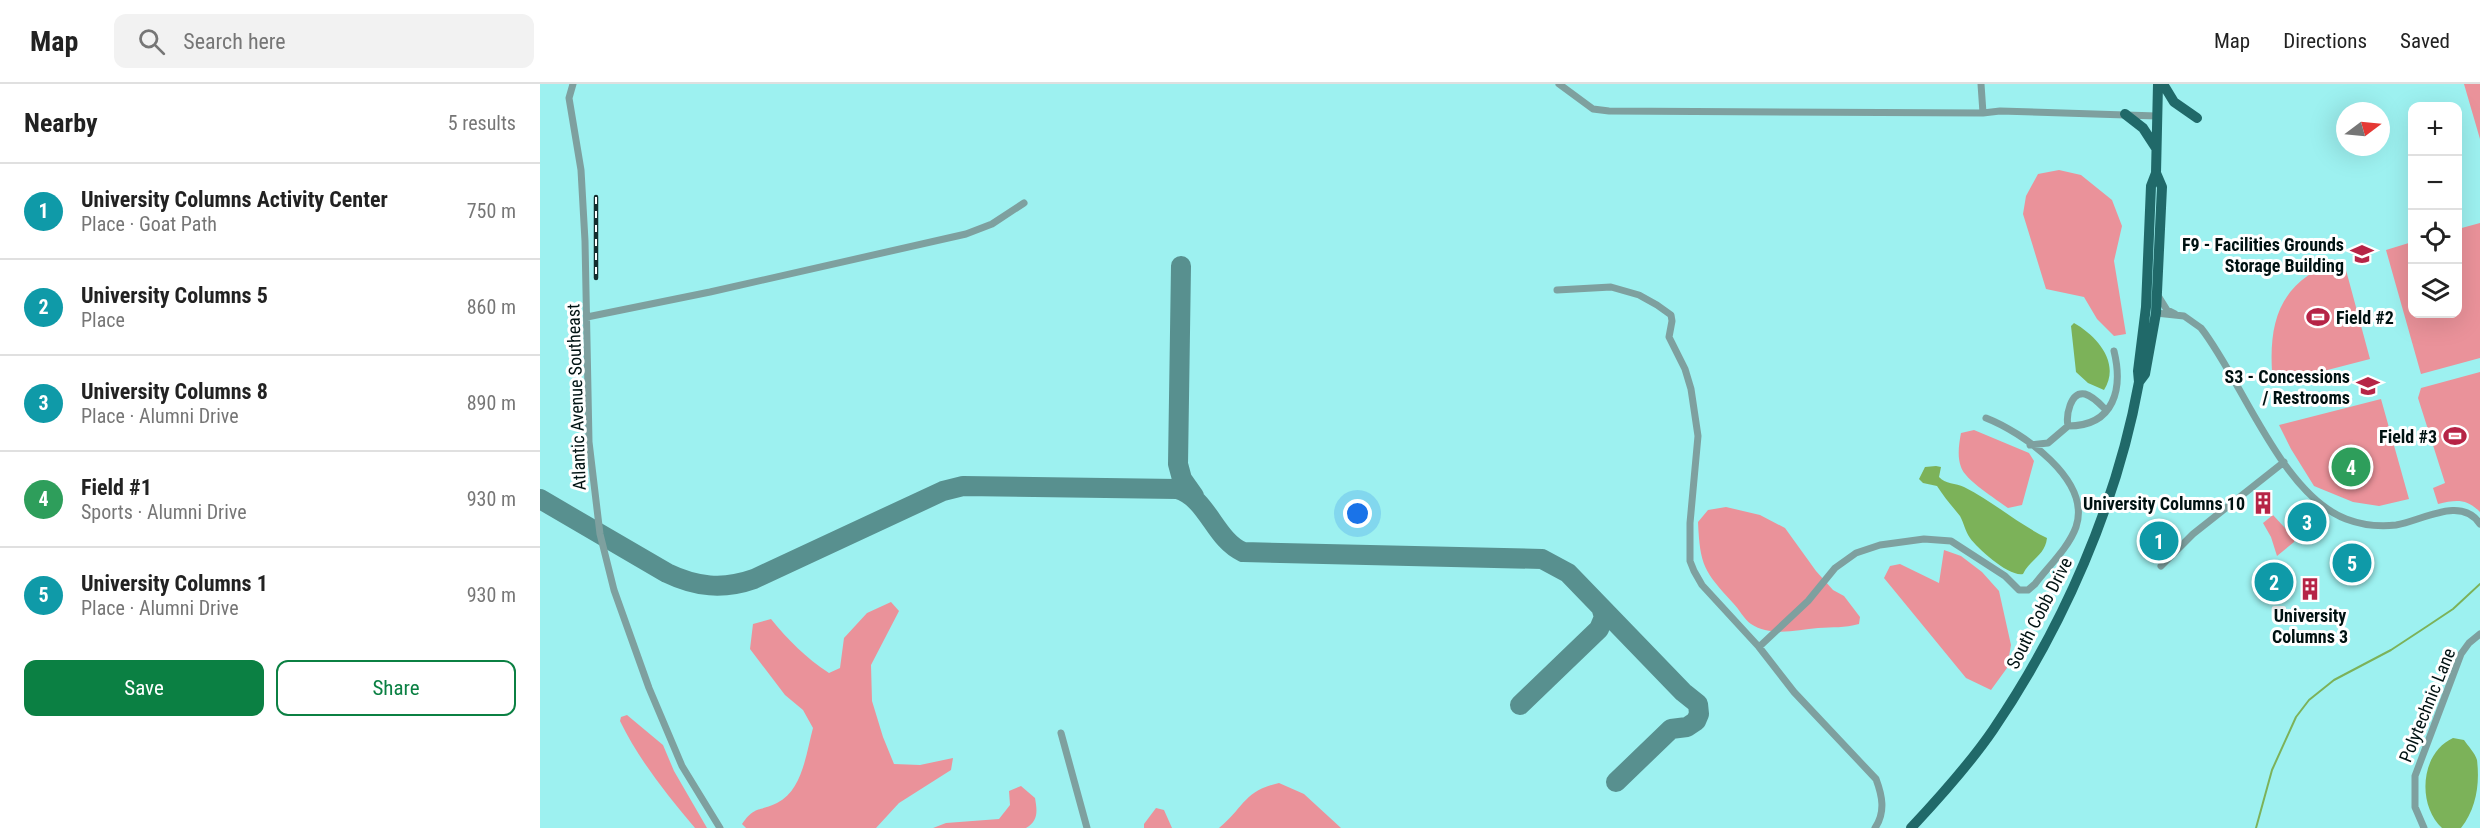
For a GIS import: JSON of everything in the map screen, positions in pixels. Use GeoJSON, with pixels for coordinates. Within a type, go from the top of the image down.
{"type":"FeatureCollection","features":[{"type":"Feature","properties":{"kind":"main road","name":"South Cobb Drive"},"geometry":{"type":"LineString","coordinates":[[2151,310],[2151,186],[2156,173],[2158,84]]}},
{"type":"Feature","properties":{"kind":"main road"},"geometry":{"type":"LineString","coordinates":[[2163,84],[2175,102],[2197,118]]}},
{"type":"Feature","properties":{"kind":"main road"},"geometry":{"type":"LineString","coordinates":[[2124,114],[2143,128],[2157,148]]}},
{"type":"Feature","properties":{"kind":"main road","name":"South Cobb Drive"},"geometry":{"type":"LineString","coordinates":[[1911,828],[1959,774],[1992,731],[2018,690],[2055,623],[2097,529],[2121,456],[2139,382],[2138,371],[2151,310],[2157,294],[2162,187],[2156,173]]}},
{"type":"Feature","properties":{"kind":"street"},"geometry":{"type":"LineString","coordinates":[[566,84],[569,98]]}},
{"type":"Feature","properties":{"kind":"street","name":"Atlantic Avenue Southeast"},"geometry":{"type":"LineString","coordinates":[[573,84],[569,98],[583,198],[590,451],[600,534],[627,628],[666,728],[687,776],[720,828]]}},
{"type":"Feature","properties":{"kind":"street"},"geometry":{"type":"LineString","coordinates":[[1559,84],[1593,110],[1609,111],[1983,113],[2000,111],[2157,116]]}},
{"type":"Feature","properties":{"kind":"street"},"geometry":{"type":"LineString","coordinates":[[1982,84],[1983,113]]}},
{"type":"Feature","properties":{"kind":"street"},"geometry":{"type":"LineString","coordinates":[[587,317],[710,292],[966,234],[992,224],[1024,203]]}},
{"type":"Feature","properties":{"kind":"street"},"geometry":{"type":"LineString","coordinates":[[1557,290],[1611,287],[1639,295],[1671,315],[1669,337],[1685,369],[1691,389],[1698,436],[1690,524],[1690,561],[1702,585],[1759,647],[1794,692],[1876,779],[1882,796],[1882,810],[1875,828]]}},
{"type":"Feature","properties":{"kind":"street"},"geometry":{"type":"LineString","coordinates":[[2157,294],[2167,310],[2191,319],[2204,332],[2270,442],[2322,506],[2355,522],[2372,525],[2394,525],[2459,510],[2470,514],[2480,524]]}},
{"type":"Feature","properties":{"kind":"street"},"geometry":{"type":"LineString","coordinates":[[2151,310],[2167,316],[2175,314]]}},
{"type":"Feature","properties":{"kind":"street"},"geometry":{"type":"LineString","coordinates":[[2030,445],[2048,443],[2068,426],[2083,425],[2106,410],[2116,394],[2118,368],[2114,351]]}},
{"type":"Feature","properties":{"kind":"street"},"geometry":{"type":"LineString","coordinates":[[2068,426],[2072,401],[2081,395],[2085,394],[2106,410]]}},
{"type":"Feature","properties":{"kind":"street"},"geometry":{"type":"LineString","coordinates":[[1759,647],[1808,601],[1835,568],[1856,553],[1881,545],[1924,539],[1951,541],[2005,576],[2019,590],[2028,590],[2070,538],[2077,522],[2078,511],[2066,476],[2058,466],[2008,426],[1986,418]]}},
{"type":"Feature","properties":{"kind":"street"},"geometry":{"type":"LineString","coordinates":[[2161,566],[2193,534],[2284,462]]}},
{"type":"Feature","properties":{"kind":"street","name":"Polytechnic Lane"},"geometry":{"type":"LineString","coordinates":[[2424,828],[2415,807],[2415,776],[2461,654],[2480,634]]}},
{"type":"Feature","properties":{"kind":"street"},"geometry":{"type":"LineString","coordinates":[[1061,733],[1087,828]]}},
{"type":"Feature","properties":{"kind":"shaded area"},"geometry":{"type":"Polygon","coordinates":[[[2464,84],[2480,84],[2480,139],[2464,84]]]}},
{"type":"Feature","properties":{"kind":"shaded area"},"geometry":{"type":"Polygon","coordinates":[[[2059,170],[2081,175],[2112,200],[2122,226],[2114,261],[2126,334],[2114,336],[2097,319],[2084,297],[2046,289],[2023,214],[2026,196],[2038,174],[2059,170]]]}},
{"type":"Feature","properties":{"kind":"shaded area"},"geometry":{"type":"Polygon","coordinates":[[[2480,223],[2480,358],[2421,374],[2386,250],[2408,243],[2408,318],[2462,318],[2462,228],[2480,223]]]}},
{"type":"Feature","properties":{"kind":"shaded area","name":"Field #2"},"geometry":{"type":"Polygon","coordinates":[[[2343,259],[2370,359],[2273,384],[2272,341],[2281,306],[2291,291],[2304,279],[2321,268],[2343,259]]]}},
{"type":"Feature","properties":{"kind":"shaded area"},"geometry":{"type":"Polygon","coordinates":[[[2074,323],[2091,335],[2104,351],[2110,370],[2109,380],[2104,390],[2088,383],[2076,372],[2071,326],[2074,323]]]}},
{"type":"Feature","properties":{"kind":"shaded area","name":"Field #3"},"geometry":{"type":"Polygon","coordinates":[[[2480,372],[2480,512],[2470,504],[2460,501],[2438,504],[2433,488],[2445,483],[2418,398],[2421,388],[2480,372]]]}},
{"type":"Feature","properties":{"kind":"shaded area"},"geometry":{"type":"Polygon","coordinates":[[[2381,399],[2409,499],[2379,506],[2353,502],[2314,486],[2279,425],[2381,399]]]}},
{"type":"Feature","properties":{"kind":"shaded area"},"geometry":{"type":"Polygon","coordinates":[[[1974,430],[2029,453],[2034,461],[2022,505],[2008,508],[1974,483],[1964,472],[1959,454],[1961,433],[1974,430]]]}},
{"type":"Feature","properties":{"kind":"shaded area"},"geometry":{"type":"Polygon","coordinates":[[[1925,467],[1941,467],[1939,477],[1941,479],[1975,493],[2047,538],[2043,549],[2023,574],[2017,574],[2002,567],[1980,549],[1970,538],[1960,516],[1937,486],[1923,483],[1919,479],[1925,467]]]}},
{"type":"Feature","properties":{"kind":"shaded area"},"geometry":{"type":"Polygon","coordinates":[[[1726,507],[1760,515],[1785,528],[1816,571],[1833,590],[1844,596],[1860,617],[1859,624],[1775,632],[1759,628],[1748,622],[1710,575],[1700,549],[1698,522],[1708,510],[1726,507]]]}},
{"type":"Feature","properties":{"kind":"shaded area"},"geometry":{"type":"Polygon","coordinates":[[[2273,515],[2295,539],[2277,556],[2271,537],[2263,523],[2273,515]]]}},
{"type":"Feature","properties":{"kind":"shaded area"},"geometry":{"type":"Polygon","coordinates":[[[1944,550],[1961,556],[1982,572],[1999,591],[2011,645],[2007,668],[1991,690],[1966,678],[1884,578],[1890,566],[1900,564],[1939,583],[1944,550]]]}},
{"type":"Feature","properties":{"kind":"shaded area"},"geometry":{"type":"Polygon","coordinates":[[[891,602],[899,611],[871,665],[872,701],[883,737],[894,764],[920,765],[953,758],[951,770],[899,803],[876,828],[746,828],[742,824],[750,814],[777,803],[793,789],[802,770],[813,728],[803,710],[785,695],[750,649],[753,624],[771,619],[798,648],[829,673],[840,668],[844,638],[867,613],[891,602]]]}},
{"type":"Feature","properties":{"kind":"shaded area"},"geometry":{"type":"Polygon","coordinates":[[[627,715],[663,745],[674,771],[707,828],[695,828],[654,777],[620,721],[621,717],[627,715]]]}},
{"type":"Feature","properties":{"kind":"shaded area"},"geometry":{"type":"Polygon","coordinates":[[[2453,738],[2464,740],[2476,757],[2477,787],[2470,813],[2461,828],[2442,828],[2434,818],[2429,806],[2426,780],[2428,767],[2434,755],[2442,745],[2453,738]]]}},
{"type":"Feature","properties":{"kind":"shaded area"},"geometry":{"type":"Polygon","coordinates":[[[1279,783],[1304,794],[1341,828],[1219,828],[1251,795],[1267,786],[1279,783]]]}},
{"type":"Feature","properties":{"kind":"shaded area"},"geometry":{"type":"Polygon","coordinates":[[[1021,786],[1035,798],[1035,819],[1026,828],[933,828],[946,823],[999,819],[1010,805],[1009,791],[1021,786]]]}},
{"type":"Feature","properties":{"kind":"shaded area"},"geometry":{"type":"Polygon","coordinates":[[[1156,808],[1164,810],[1172,828],[1144,828],[1144,824],[1156,808]]]}},
{"type":"Feature","properties":{"kind":"waterway"},"geometry":{"type":"LineString","coordinates":[[2256,828],[2272,770],[2296,717],[2309,700],[2334,680],[2391,650],[2453,609],[2480,584]]}},
{"type":"Feature","properties":{"kind":"taxiway"},"geometry":{"type":"LineString","coordinates":[[1181,266],[1178,464],[1182,479],[1194,496]]}},
{"type":"Feature","properties":{"kind":"taxiway"},"geometry":{"type":"LineString","coordinates":[[540,499],[667,573],[699,584],[720,586],[754,579],[943,491],[963,486],[1177,489],[1196,501],[1225,538],[1243,552],[1542,559],[1568,573],[1683,692],[1698,704],[1699,714],[1696,721],[1687,727],[1671,729],[1616,782]]}},
{"type":"Feature","properties":{"kind":"taxiway"},"geometry":{"type":"LineString","coordinates":[[1520,705],[1599,629],[1604,617],[1601,607]]}},
{"type":"Feature","properties":{"kind":"railway"},"geometry":{"type":"LineString","coordinates":[[596,197],[596,278]]}},
{"type":"Feature","properties":{"kind":"place","name":"F9 - Facilities Grounds Storage Building"},"geometry":{"type":"Point","coordinates":[2362,254]}},
{"type":"Feature","properties":{"kind":"place","name":"Field #2"},"geometry":{"type":"Point","coordinates":[2318,317]}},
{"type":"Feature","properties":{"kind":"place","name":"S3 - Concessions / Restrooms"},"geometry":{"type":"Point","coordinates":[2368,386]}},
{"type":"Feature","properties":{"kind":"place","name":"Field #3"},"geometry":{"type":"Point","coordinates":[2455,436]}},
{"type":"Feature","properties":{"kind":"place","name":"Field #1"},"geometry":{"type":"Point","coordinates":[2351,467]}},
{"type":"Feature","properties":{"kind":"place","name":"University Columns 10"},"geometry":{"type":"Point","coordinates":[2263,503]}},
{"type":"Feature","properties":{"kind":"place","name":"University Columns 8"},"geometry":{"type":"Point","coordinates":[2307,522]}},
{"type":"Feature","properties":{"kind":"place","name":"University Columns Activity Center"},"geometry":{"type":"Point","coordinates":[2159,541]}},
{"type":"Feature","properties":{"kind":"place","name":"University Columns 1"},"geometry":{"type":"Point","coordinates":[2352,563]}},
{"type":"Feature","properties":{"kind":"place","name":"University Columns 5"},"geometry":{"type":"Point","coordinates":[2274,582]}},
{"type":"Feature","properties":{"kind":"place","name":"University Columns 3"},"geometry":{"type":"Point","coordinates":[2310,589]}}]}
